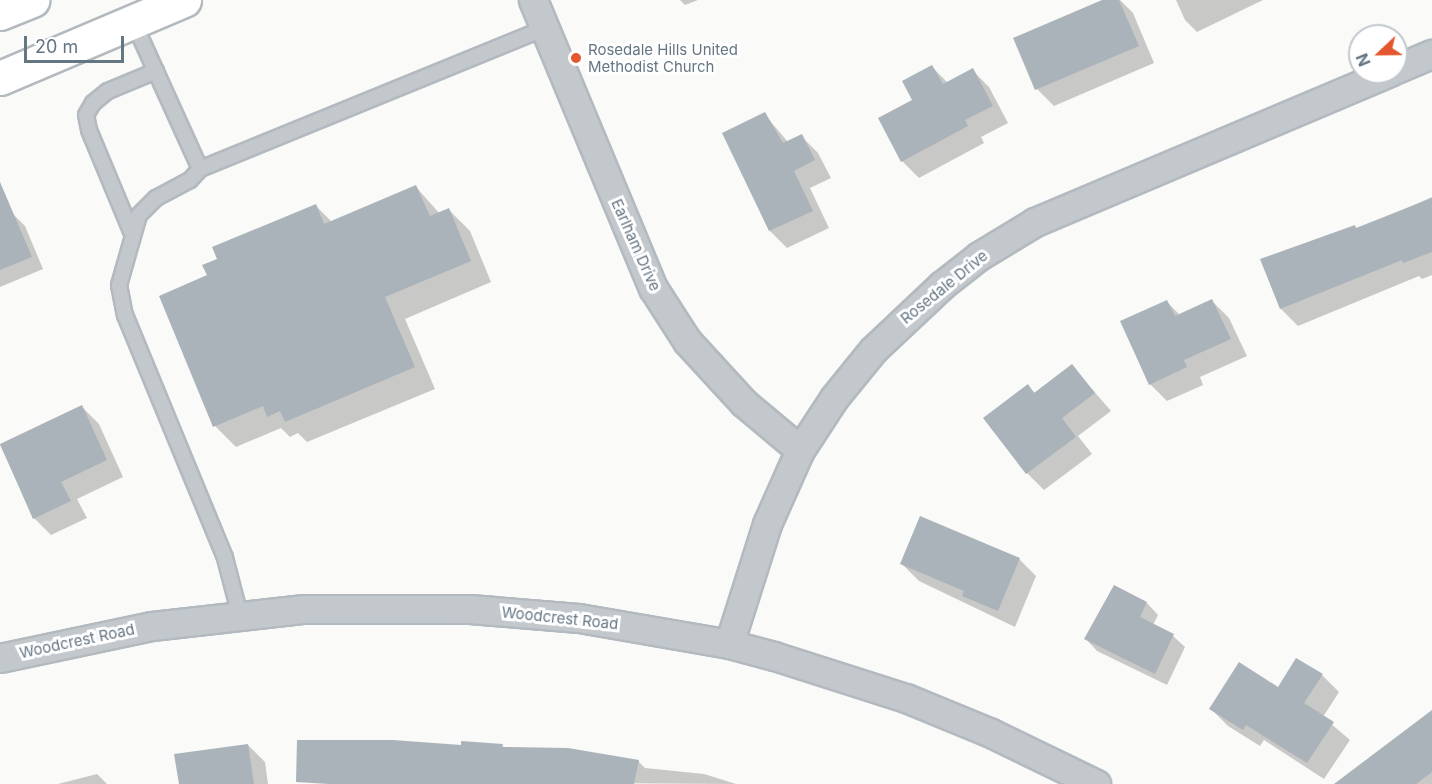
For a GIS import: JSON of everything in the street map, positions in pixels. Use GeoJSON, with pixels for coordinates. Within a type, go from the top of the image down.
{"type":"FeatureCollection","features":[{"type":"Feature","properties":{"kind":"main road"},"geometry":{"type":"LineString","coordinates":[[0,13],[32,0]]}},
{"type":"Feature","properties":{"kind":"main road"},"geometry":{"type":"LineString","coordinates":[[0,78],[184,0]]}},
{"type":"Feature","properties":{"kind":"street","name":"Earlham Drive"},"geometry":{"type":"LineString","coordinates":[[533,0],[653,288],[701,356],[744,403],[800,450]]}},
{"type":"Feature","properties":{"kind":"street"},"geometry":{"type":"LineString","coordinates":[[1408,64],[1432,54]]}},
{"type":"Feature","properties":{"kind":"street","name":"Rosedale Drive"},"geometry":{"type":"LineString","coordinates":[[729,644],[767,524],[800,450],[834,398],[873,350],[906,316],[979,256],[1035,222],[1362,84]]}},
{"type":"Feature","properties":{"kind":"street","name":"Woodcrest Road"},"geometry":{"type":"LineString","coordinates":[[0,658],[152,626],[240,615],[365,607],[470,609],[579,618],[729,644],[906,698],[992,733],[1095,784]]}},
{"type":"Feature","properties":{"kind":"lane"},"geometry":{"type":"LineString","coordinates":[[133,21],[200,169]]}},
{"type":"Feature","properties":{"kind":"lane"},"geometry":{"type":"LineString","coordinates":[[240,615],[225,558],[125,315],[119,285],[131,231],[139,214],[156,198],[190,180],[200,169],[544,28]]}},
{"type":"Feature","properties":{"kind":"lane"},"geometry":{"type":"LineString","coordinates":[[131,231],[89,130],[86,115],[93,103],[108,91],[156,71]]}},
{"type":"Feature","properties":{"kind":"building"},"geometry":{"type":"Polygon","coordinates":[[[1102,0],[1119,0],[1139,46],[1035,90],[1013,38],[1102,0]]]}},
{"type":"Feature","properties":{"kind":"building"},"geometry":{"type":"Polygon","coordinates":[[[932,65],[943,84],[973,68],[993,106],[965,120],[968,126],[901,162],[878,118],[912,100],[902,81],[932,65]]]}},
{"type":"Feature","properties":{"kind":"building"},"geometry":{"type":"Polygon","coordinates":[[[765,112],[783,143],[802,134],[815,160],[794,171],[813,211],[769,231],[722,133],[765,112]]]}},
{"type":"Feature","properties":{"kind":"building"},"geometry":{"type":"Polygon","coordinates":[[[0,182],[32,257],[0,270],[0,182]]]}},
{"type":"Feature","properties":{"kind":"building"},"geometry":{"type":"Polygon","coordinates":[[[416,185],[430,216],[449,208],[471,261],[385,297],[415,367],[285,422],[280,411],[267,417],[263,406],[213,427],[159,296],[207,275],[202,265],[217,259],[212,247],[316,204],[324,224],[416,185]]]}},
{"type":"Feature","properties":{"kind":"building"},"geometry":{"type":"Polygon","coordinates":[[[1432,198],[1432,252],[1403,263],[1402,260],[1280,309],[1260,259],[1355,225],[1356,228],[1432,198]]]}},
{"type":"Feature","properties":{"kind":"building"},"geometry":{"type":"Polygon","coordinates":[[[1212,299],[1231,339],[1184,360],[1187,367],[1149,385],[1120,321],[1167,300],[1175,316],[1212,299]]]}},
{"type":"Feature","properties":{"kind":"building"},"geometry":{"type":"Polygon","coordinates":[[[1072,364],[1095,393],[1062,418],[1076,437],[1026,474],[983,418],[1028,384],[1034,393],[1072,364]]]}},
{"type":"Feature","properties":{"kind":"building"},"geometry":{"type":"Polygon","coordinates":[[[82,405],[107,460],[61,482],[71,501],[33,519],[0,444],[82,405]]]}},
{"type":"Feature","properties":{"kind":"building"},"geometry":{"type":"Polygon","coordinates":[[[920,516],[1020,558],[998,611],[962,596],[964,591],[900,564],[920,516]]]}},
{"type":"Feature","properties":{"kind":"building"},"geometry":{"type":"Polygon","coordinates":[[[1114,585],[1147,602],[1140,617],[1174,634],[1155,674],[1084,639],[1114,585]]]}},
{"type":"Feature","properties":{"kind":"building"},"geometry":{"type":"Polygon","coordinates":[[[1296,658],[1323,674],[1304,703],[1334,722],[1307,763],[1246,725],[1243,730],[1209,709],[1239,662],[1278,687],[1296,658]]]}},
{"type":"Feature","properties":{"kind":"building"},"geometry":{"type":"Polygon","coordinates":[[[1432,710],[1432,772],[1416,784],[1334,784],[1432,710]]]}},
{"type":"Feature","properties":{"kind":"building"},"geometry":{"type":"Polygon","coordinates":[[[297,740],[393,740],[461,745],[461,741],[503,744],[502,747],[568,748],[639,760],[634,784],[329,784],[296,782],[297,740]]]}},
{"type":"Feature","properties":{"kind":"building"},"geometry":{"type":"Polygon","coordinates":[[[248,744],[254,784],[179,784],[174,754],[248,744]]]}},
{"type":"Feature","properties":{"kind":"place","name":"Rosedale Hills United Methodist Church"},"geometry":{"type":"Point","coordinates":[576,58]}}]}
